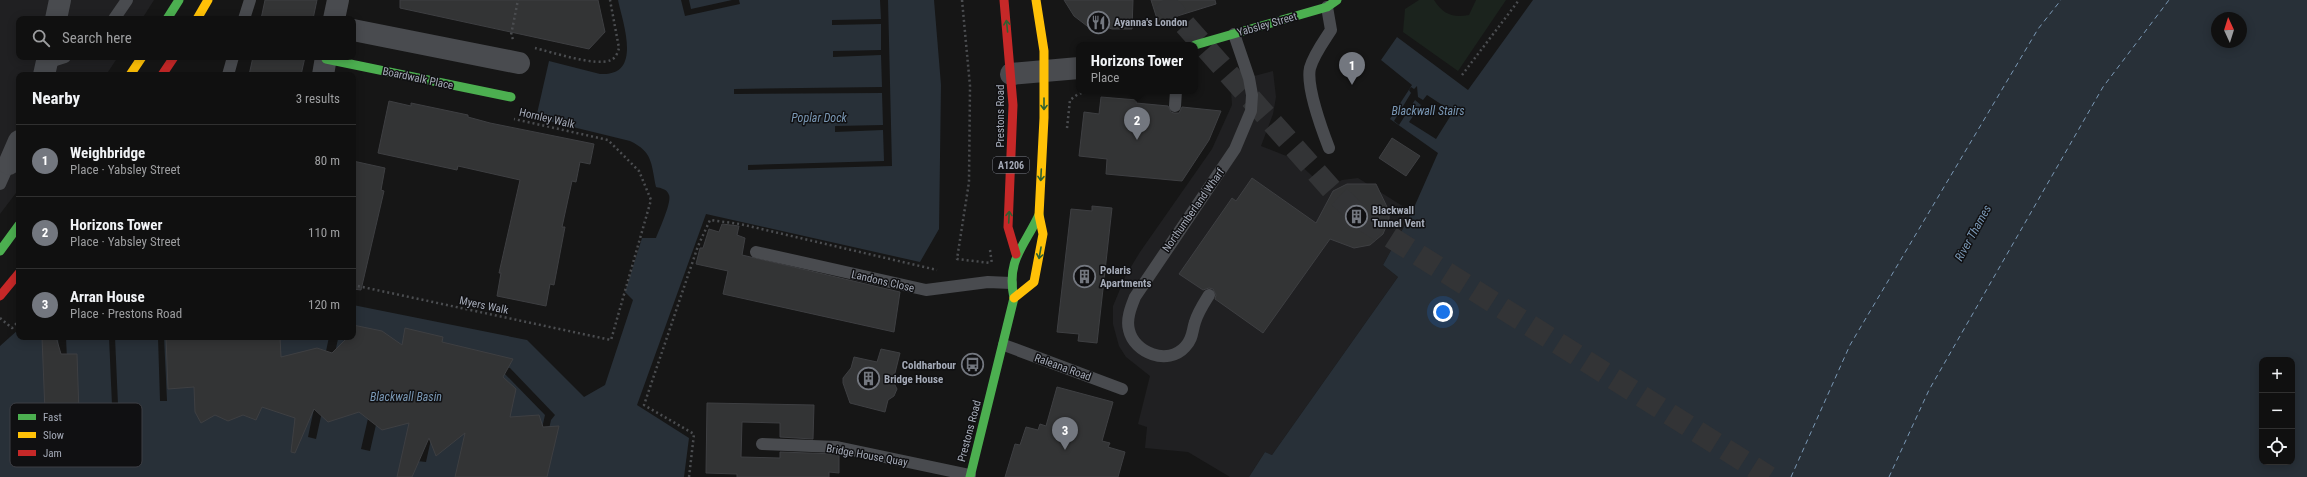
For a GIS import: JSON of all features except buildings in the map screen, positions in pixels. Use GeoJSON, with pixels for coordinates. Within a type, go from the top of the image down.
{"type":"FeatureCollection","features":[{"type":"Feature","properties":{"kind":"main road"},"geometry":{"type":"LineString","coordinates":[[169,16],[179,0]]}},
{"type":"Feature","properties":{"kind":"main road"},"geometry":{"type":"LineString","coordinates":[[199,16],[208,0]]}},
{"type":"Feature","properties":{"kind":"main road","name":"Prestons Road"},"geometry":{"type":"LineString","coordinates":[[1004,0],[1013,105],[1008,227],[1016,254]]}},
{"type":"Feature","properties":{"kind":"main road","name":"Prestons Road"},"geometry":{"type":"LineString","coordinates":[[1014,298],[1034,282],[1043,234],[1039,215],[1044,118],[1044,50],[1036,0]]}},
{"type":"Feature","properties":{"kind":"main road","name":"Yabsley Street"},"geometry":{"type":"LineString","coordinates":[[1198,44],[1332,3]]}},
{"type":"Feature","properties":{"kind":"main road"},"geometry":{"type":"LineString","coordinates":[[132,72],[140,60]]}},
{"type":"Feature","properties":{"kind":"main road"},"geometry":{"type":"LineString","coordinates":[[164,72],[172,60]]}},
{"type":"Feature","properties":{"kind":"main road","name":"Boardwalk Place"},"geometry":{"type":"LineString","coordinates":[[325,64],[507,96]]}},
{"type":"Feature","properties":{"kind":"main road","name":"Prestons Road"},"geometry":{"type":"LineString","coordinates":[[970,476],[1004,345],[1014,298],[1010,283],[1016,254],[1029,236],[1039,215]]}},
{"type":"Feature","properties":{"kind":"main road"},"geometry":{"type":"LineString","coordinates":[[0,251],[16,230]]}},
{"type":"Feature","properties":{"kind":"main road"},"geometry":{"type":"LineString","coordinates":[[0,296],[16,277]]}},
{"type":"Feature","properties":{"kind":"street"},"geometry":{"type":"LineString","coordinates":[[57,16],[60,0]]}},
{"type":"Feature","properties":{"kind":"street"},"geometry":{"type":"LineString","coordinates":[[335,16],[338,0]]}},
{"type":"Feature","properties":{"kind":"street"},"geometry":{"type":"LineString","coordinates":[[356,30],[518,54]]}},
{"type":"Feature","properties":{"kind":"street"},"geometry":{"type":"LineString","coordinates":[[1011,74],[1076,68]]}},
{"type":"Feature","properties":{"kind":"street"},"geometry":{"type":"LineString","coordinates":[[4,163],[16,145]]}},
{"type":"Feature","properties":{"kind":"lane"},"geometry":{"type":"LineString","coordinates":[[116,16],[127,0]]}},
{"type":"Feature","properties":{"kind":"lane"},"geometry":{"type":"LineString","coordinates":[[245,16],[250,0]]}},
{"type":"Feature","properties":{"kind":"lane"},"geometry":{"type":"LineString","coordinates":[[1329,148],[1320,126],[1309,76],[1314,59],[1331,30],[1332,3]]}},
{"type":"Feature","properties":{"kind":"lane","name":"Northumberland Wharf"},"geometry":{"type":"LineString","coordinates":[[1209,295],[1200,308],[1192,337],[1185,348],[1173,355],[1158,356],[1145,351],[1133,342],[1129,329],[1130,312],[1135,297],[1235,149],[1251,111],[1252,94],[1250,83],[1234,34]]}},
{"type":"Feature","properties":{"kind":"lane"},"geometry":{"type":"LineString","coordinates":[[229,72],[232,60]]}},
{"type":"Feature","properties":{"kind":"lane"},"geometry":{"type":"LineString","coordinates":[[1175,106],[1176,94]]}},
{"type":"Feature","properties":{"kind":"lane"},"geometry":{"type":"LineString","coordinates":[[0,184],[4,163]]}},
{"type":"Feature","properties":{"kind":"lane","name":"Landons Close"},"geometry":{"type":"LineString","coordinates":[[756,252],[926,290],[988,282],[1010,283]]}},
{"type":"Feature","properties":{"kind":"lane","name":"Raleana Road"},"geometry":{"type":"LineString","coordinates":[[1004,345],[1122,389]]}},
{"type":"Feature","properties":{"kind":"lane","name":"Bridge House Quay"},"geometry":{"type":"LineString","coordinates":[[762,444],[837,447],[970,476]]}},
{"type":"Feature","properties":{"kind":"path"},"geometry":{"type":"LineString","coordinates":[[518,0],[511,35],[518,54],[600,62],[611,60],[617,54],[619,48],[610,0]]}},
{"type":"Feature","properties":{"kind":"path"},"geometry":{"type":"LineString","coordinates":[[962,0],[970,86],[969,182],[957,259],[990,263]]}},
{"type":"Feature","properties":{"kind":"path"},"geometry":{"type":"LineString","coordinates":[[1462,75],[1519,0]]}},
{"type":"Feature","properties":{"kind":"path"},"geometry":{"type":"LineString","coordinates":[[1067,129],[1070,100],[1078,94]]}},
{"type":"Feature","properties":{"kind":"path","name":"Hornley Walk"},"geometry":{"type":"LineString","coordinates":[[507,96],[499,116],[608,140],[639,171],[651,200],[611,340]]}},
{"type":"Feature","properties":{"kind":"path"},"geometry":{"type":"LineString","coordinates":[[689,477],[694,434],[644,405],[698,246],[710,220],[740,224],[944,272]]}},
{"type":"Feature","properties":{"kind":"path","name":"Myers Walk"},"geometry":{"type":"LineString","coordinates":[[356,286],[611,340]]}},
{"type":"Feature","properties":{"kind":"path"},"geometry":{"type":"LineString","coordinates":[[0,318],[12,328],[16,324]]}},
{"type":"Feature","properties":{"kind":"shaded area"},"geometry":{"type":"Polygon","coordinates":[[[0,0],[154,0],[144,16],[16,16],[16,60],[116,60],[108,72],[16,72],[16,193],[0,214],[0,0]]]}},
{"type":"Feature","properties":{"kind":"shaded area"},"geometry":{"type":"Polygon","coordinates":[[[1419,0],[1434,0],[1441,9],[1448,14],[1463,16],[1469,15],[1476,0],[1506,0],[1458,71],[1403,32],[1405,9],[1419,0]]]}},
{"type":"Feature","properties":{"kind":"shaded area"},"geometry":{"type":"Polygon","coordinates":[[[1273,71],[1276,97],[1273,114],[1261,146],[1294,159],[1326,189],[1342,180],[1358,178],[1412,212],[1383,265],[1398,277],[1272,455],[1265,452],[1249,477],[1230,477],[1188,452],[1145,448],[1147,427],[1138,424],[1150,376],[1126,357],[1119,346],[1113,324],[1113,306],[1126,275],[1140,252],[1212,149],[1232,105],[1231,90],[1228,83],[1273,71]]]}},
{"type":"Feature","properties":{"kind":"water"},"geometry":{"type":"Polygon","coordinates":[[[618,0],[934,0],[941,85],[939,229],[920,262],[706,214],[637,405],[689,438],[684,477],[0,477],[0,346],[16,332],[16,340],[356,340],[356,306],[527,340],[584,397],[605,385],[633,300],[625,292],[642,238],[656,238],[669,204],[669,195],[662,188],[656,187],[650,159],[638,145],[630,141],[536,118],[549,61],[600,74],[613,73],[622,67],[626,58],[627,47],[618,0]]]}},
{"type":"Feature","properties":{"kind":"water"},"geometry":{"type":"Polygon","coordinates":[[[1533,0],[2307,0],[2307,477],[1249,477],[1265,452],[1272,455],[1398,277],[1383,265],[1412,212],[1438,153],[1390,119],[1412,85],[1381,60],[1397,37],[1468,90],[1533,0]]]}},
{"type":"Feature","properties":{"kind":"pier"},"geometry":{"type":"Polygon","coordinates":[[[681,0],[689,0],[691,9],[732,0],[739,0],[740,4],[685,16],[681,0]]]}},
{"type":"Feature","properties":{"kind":"pier"},"geometry":{"type":"Polygon","coordinates":[[[880,0],[888,0],[892,166],[748,170],[748,165],[884,161],[883,130],[835,132],[835,126],[883,125],[882,93],[734,94],[734,89],[882,87],[881,55],[833,57],[833,51],[881,50],[881,24],[832,25],[832,20],[881,19],[880,0]]]}},
{"type":"Feature","properties":{"kind":"pier"},"geometry":{"type":"Polygon","coordinates":[[[1417,86],[1418,97],[1423,100],[1427,95],[1453,112],[1436,139],[1409,122],[1421,105],[1415,100],[1399,125],[1394,121],[1411,93],[1409,90],[1411,87],[1414,89],[1417,86]]]}},
{"type":"Feature","properties":{"kind":"pier"},"geometry":{"type":"Polygon","coordinates":[[[356,335],[510,368],[555,415],[551,420],[538,477],[531,477],[545,415],[504,373],[448,361],[426,462],[417,461],[393,350],[370,451],[361,449],[384,349],[343,340],[356,340],[356,335]]]}},
{"type":"Feature","properties":{"kind":"pier"},"geometry":{"type":"Polygon","coordinates":[[[58,340],[66,340],[69,403],[62,403],[58,340]]]}},
{"type":"Feature","properties":{"kind":"pier"},"geometry":{"type":"Polygon","coordinates":[[[109,340],[115,340],[118,403],[112,403],[109,340]]]}},
{"type":"Feature","properties":{"kind":"pier"},"geometry":{"type":"Polygon","coordinates":[[[158,340],[164,340],[167,401],[160,401],[158,340]]]}},
{"type":"Feature","properties":{"kind":"pier"},"geometry":{"type":"Polygon","coordinates":[[[328,340],[338,340],[316,439],[308,437],[328,340]]]}},
{"type":"Feature","properties":{"kind":"ferry route"},"geometry":{"type":"LineString","coordinates":[[1791,477],[1850,345],[2038,29],[2061,0]]}},
{"type":"Feature","properties":{"kind":"ferry route"},"geometry":{"type":"LineString","coordinates":[[1889,477],[1929,390],[2103,87],[2169,0]]}},
{"type":"Feature","properties":{"kind":"tunnel"},"geometry":{"type":"LineString","coordinates":[[1163,0],[1333,191],[1365,221],[1769,477]]}},
{"type":"Feature","properties":{"kind":"traffic: fast"},"geometry":{"type":"LineString","coordinates":[[169,16],[179,0]]}},
{"type":"Feature","properties":{"kind":"traffic: fast"},"geometry":{"type":"LineString","coordinates":[[1198,44],[1327,7],[1337,0]]}},
{"type":"Feature","properties":{"kind":"traffic: fast"},"geometry":{"type":"LineString","coordinates":[[331,60],[511,97]]}},
{"type":"Feature","properties":{"kind":"traffic: fast"},"geometry":{"type":"LineString","coordinates":[[970,477],[1014,298],[1012,285],[1014,263],[1022,245],[1039,215]]}},
{"type":"Feature","properties":{"kind":"traffic: fast"},"geometry":{"type":"LineString","coordinates":[[0,251],[16,229]]}},
{"type":"Feature","properties":{"kind":"traffic: slow"},"geometry":{"type":"LineString","coordinates":[[199,16],[208,0]]}},
{"type":"Feature","properties":{"kind":"traffic: slow"},"geometry":{"type":"LineString","coordinates":[[1014,298],[1034,282],[1043,234],[1039,215],[1044,118],[1044,51],[1036,0]]}},
{"type":"Feature","properties":{"kind":"traffic: slow"},"geometry":{"type":"LineString","coordinates":[[132,72],[140,60]]}},
{"type":"Feature","properties":{"kind":"traffic: jam"},"geometry":{"type":"LineString","coordinates":[[1004,0],[1013,105],[1008,227],[1016,254]]}},
{"type":"Feature","properties":{"kind":"traffic: jam"},"geometry":{"type":"LineString","coordinates":[[164,72],[172,60]]}},
{"type":"Feature","properties":{"kind":"traffic: jam"},"geometry":{"type":"LineString","coordinates":[[0,296],[16,277]]}},
{"type":"Feature","properties":{"kind":"place","name":"Ayanna's London"},"geometry":{"type":"Point","coordinates":[1099,22]}},
{"type":"Feature","properties":{"kind":"place","name":"Weighbridge"},"geometry":{"type":"Point","coordinates":[1352,85]}},
{"type":"Feature","properties":{"kind":"place","name":"Horizons Tower"},"geometry":{"type":"Point","coordinates":[1137,140]}},
{"type":"Feature","properties":{"kind":"place","name":"Blackwall Tunnel Vent"},"geometry":{"type":"Point","coordinates":[1356,216]}},
{"type":"Feature","properties":{"kind":"place","name":"Polaris Apartments"},"geometry":{"type":"Point","coordinates":[1084,276]}},
{"type":"Feature","properties":{"kind":"place","name":"Coldharbour"},"geometry":{"type":"Point","coordinates":[972,365]}},
{"type":"Feature","properties":{"kind":"place","name":"Bridge House"},"geometry":{"type":"Point","coordinates":[869,379]}},
{"type":"Feature","properties":{"kind":"place","name":"Arran House"},"geometry":{"type":"Point","coordinates":[1065,450]}},
{"type":"Feature","properties":{"kind":"water label","name":"Blackwall Stairs"},"geometry":{"type":"Point","coordinates":[1428,111]}},
{"type":"Feature","properties":{"kind":"water label","name":"Poplar Dock"},"geometry":{"type":"Point","coordinates":[819,118]}},
{"type":"Feature","properties":{"kind":"water label","name":"River Thames"},"geometry":{"type":"Point","coordinates":[1973,233]}},
{"type":"Feature","properties":{"kind":"water label","name":"Blackwall Basin"},"geometry":{"type":"Point","coordinates":[406,397]}}]}
